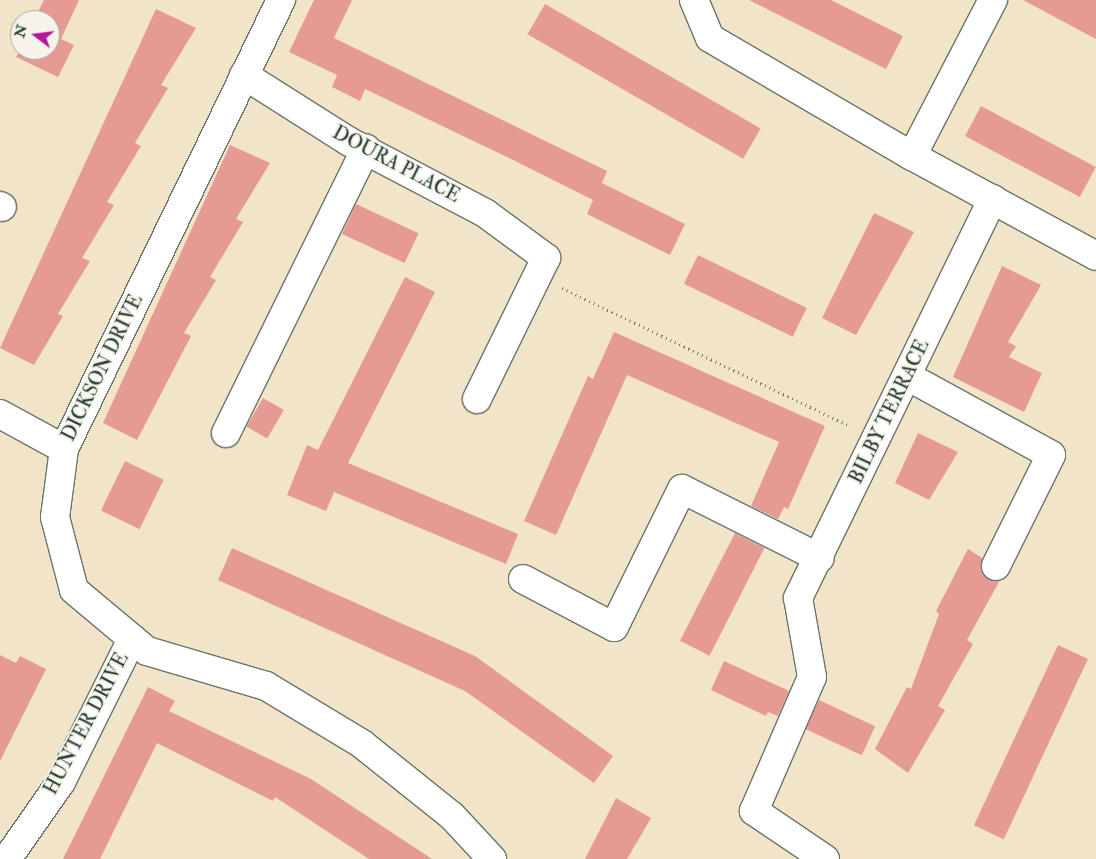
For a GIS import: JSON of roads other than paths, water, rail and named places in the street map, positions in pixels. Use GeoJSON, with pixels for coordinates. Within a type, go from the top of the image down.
{"type":"FeatureCollection","features":[{"type":"Feature","properties":{"kind":"street","name":"DICKSON DRIVE"},"geometry":{"type":"LineString","coordinates":[[281,0],[64,449],[55,517],[74,590],[147,651],[266,686],[362,744],[452,816],[492,859]]}},
{"type":"Feature","properties":{"kind":"street"},"geometry":{"type":"LineString","coordinates":[[694,0],[710,38],[912,156],[1096,256]]}},
{"type":"Feature","properties":{"kind":"street"},"geometry":{"type":"LineString","coordinates":[[912,156],[993,0]]}},
{"type":"Feature","properties":{"kind":"street","name":"DOURA PLACE"},"geometry":{"type":"LineString","coordinates":[[244,76],[366,150],[485,213],[542,267],[477,399]]}},
{"type":"Feature","properties":{"kind":"street"},"geometry":{"type":"LineString","coordinates":[[226,433],[366,150]]}},
{"type":"Feature","properties":{"kind":"street","name":"BILBY TERRACE"},"geometry":{"type":"LineString","coordinates":[[825,859],[754,811],[812,677],[806,626],[798,598],[820,558],[993,200]]}},
{"type":"Feature","properties":{"kind":"street"},"geometry":{"type":"LineString","coordinates":[[907,376],[1051,455],[996,566]]}},
{"type":"Feature","properties":{"kind":"street"},"geometry":{"type":"LineString","coordinates":[[0,414],[64,449]]}},
{"type":"Feature","properties":{"kind":"street"},"geometry":{"type":"LineString","coordinates":[[523,579],[614,627],[682,489],[820,558]]}},
{"type":"Feature","properties":{"kind":"street","name":"HUNTER DRIVE"},"geometry":{"type":"LineString","coordinates":[[7,859],[61,782],[132,639]]}}]}
